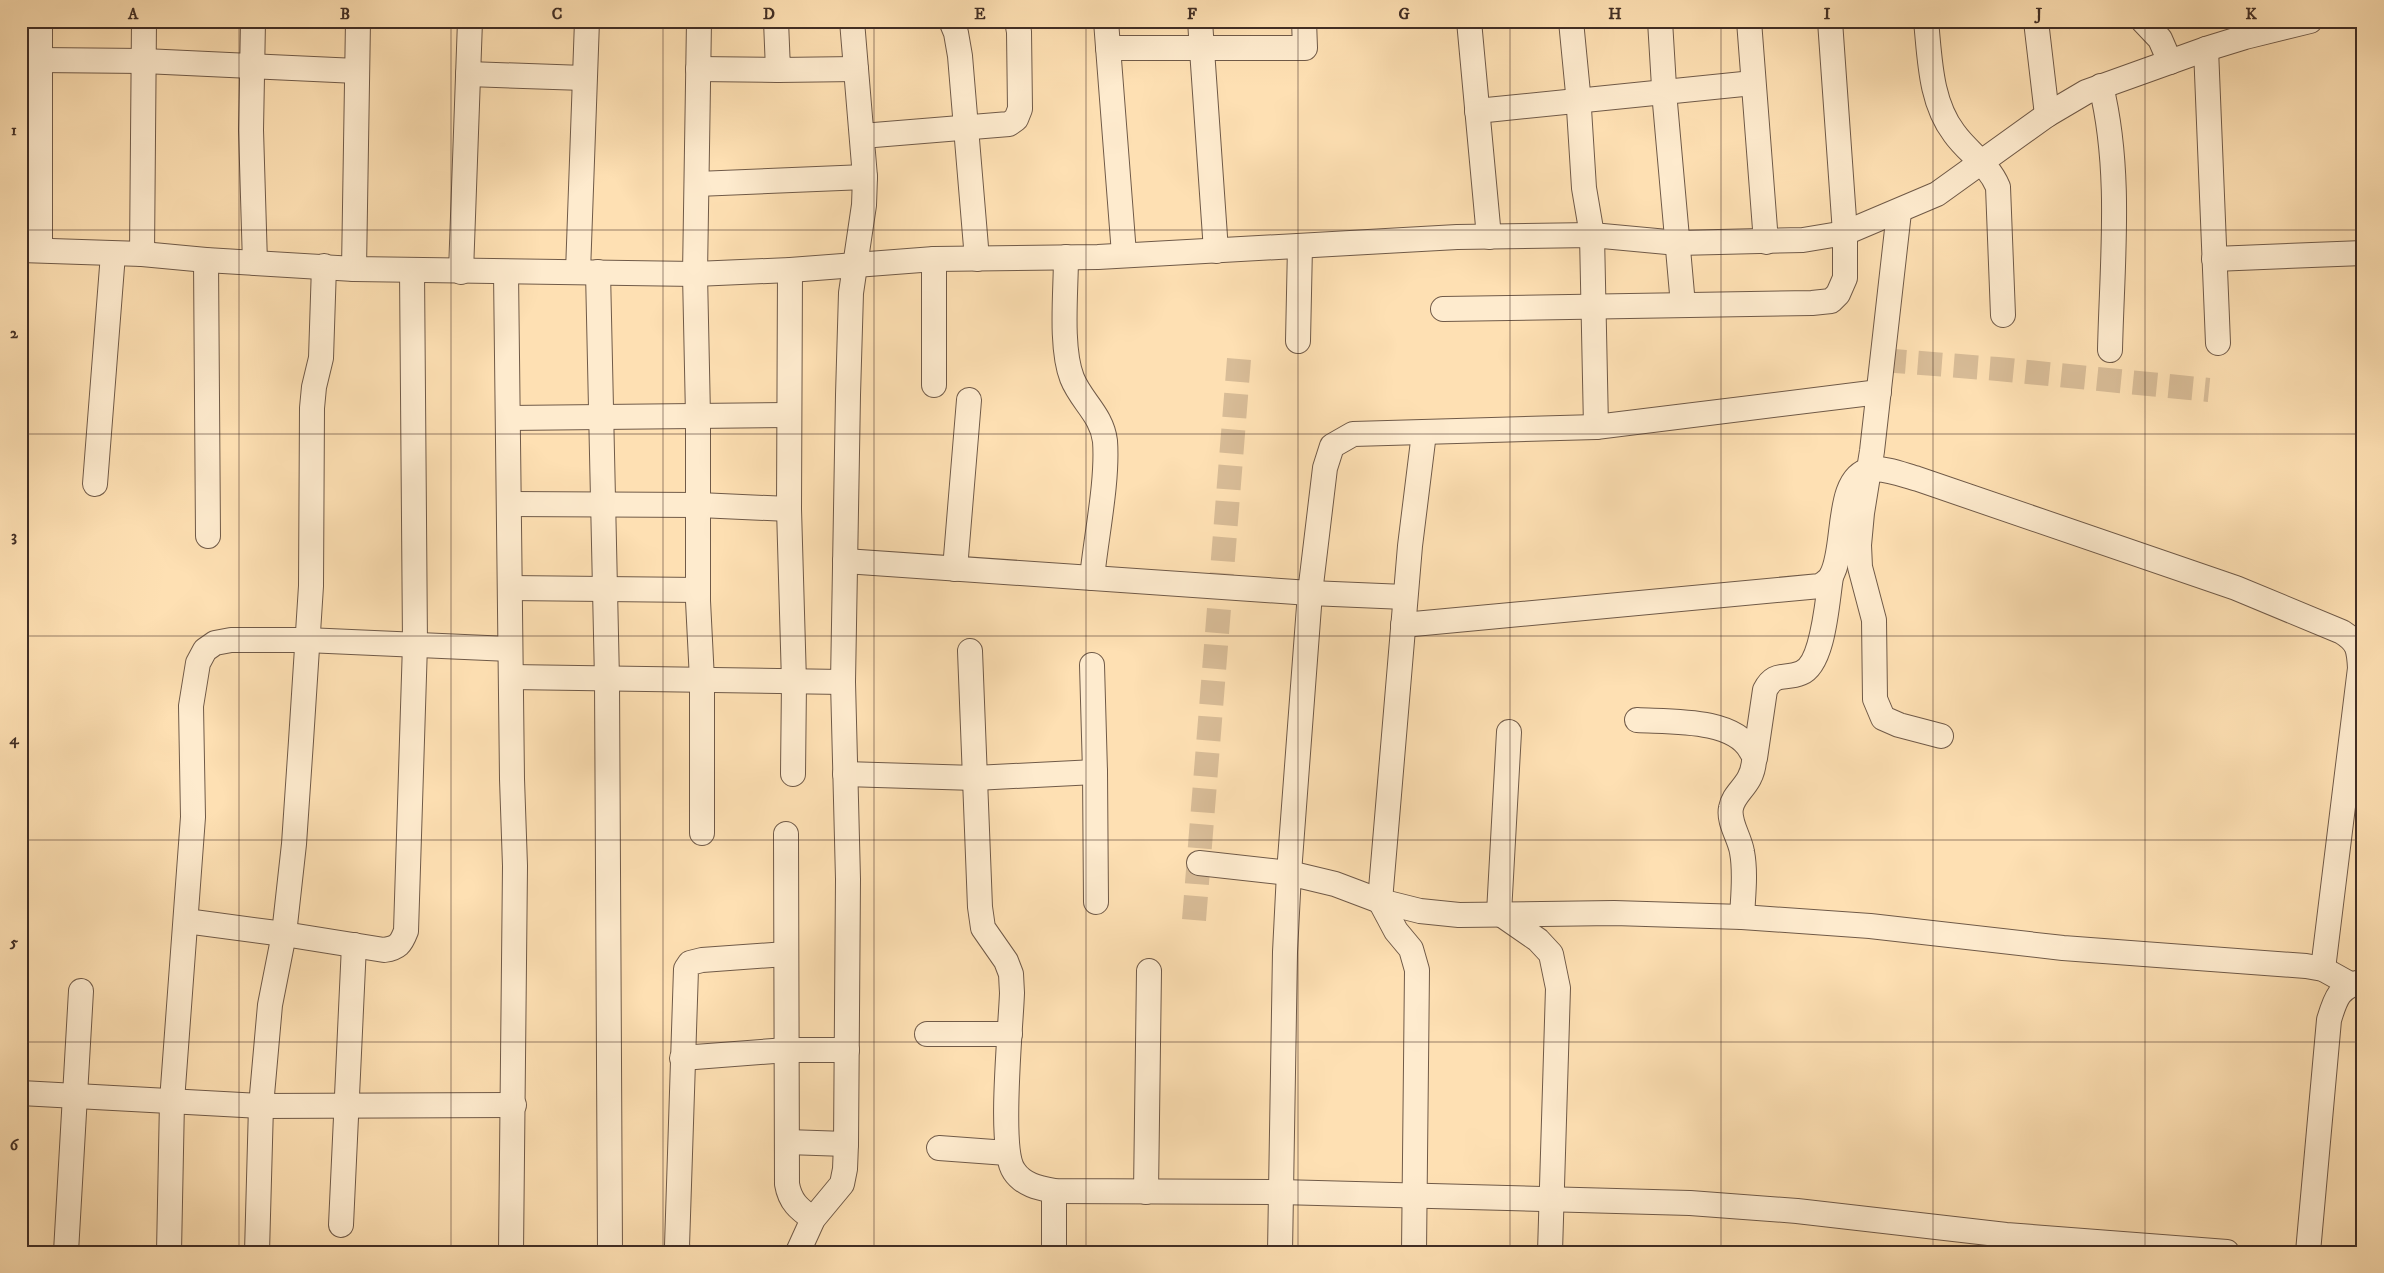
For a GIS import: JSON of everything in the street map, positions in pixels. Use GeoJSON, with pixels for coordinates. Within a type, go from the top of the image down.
{"type":"FeatureCollection","features":[{"type":"Feature","properties":{"kind":"street"},"geometry":{"type":"LineString","coordinates":[[40,21],[30,250],[142,254],[354,269],[695,274],[854,266],[934,259],[1066,257],[1489,237],[1592,235],[1678,243],[1803,240],[1845,233],[1899,212],[1937,194],[2047,115],[2086,92],[2206,49],[2246,29],[2310,21]]}},
{"type":"Feature","properties":{"kind":"street"},"geometry":{"type":"LineString","coordinates":[[142,254],[144,21]]}},
{"type":"Feature","properties":{"kind":"street"},"geometry":{"type":"LineString","coordinates":[[253,21],[251,130],[255,263]]}},
{"type":"Feature","properties":{"kind":"street"},"geometry":{"type":"LineString","coordinates":[[354,269],[358,21]]}},
{"type":"Feature","properties":{"kind":"street"},"geometry":{"type":"LineString","coordinates":[[461,272],[470,21]]}},
{"type":"Feature","properties":{"kind":"street"},"geometry":{"type":"LineString","coordinates":[[587,21],[584,78],[588,272],[602,417],[606,589],[610,1252]]}},
{"type":"Feature","properties":{"kind":"street"},"geometry":{"type":"LineString","coordinates":[[699,21],[695,274],[699,505],[698,590],[702,680],[702,833]]}},
{"type":"Feature","properties":{"kind":"street"},"geometry":{"type":"LineString","coordinates":[[776,21],[778,70]]}},
{"type":"Feature","properties":{"kind":"street"},"geometry":{"type":"LineString","coordinates":[[798,1252],[813,1219],[842,1184],[845,1169],[848,879],[843,682],[849,343],[854,266],[864,205],[865,178],[852,21]]}},
{"type":"Feature","properties":{"kind":"street"},"geometry":{"type":"LineString","coordinates":[[951,21],[956,33],[977,259]]}},
{"type":"Feature","properties":{"kind":"street"},"geometry":{"type":"LineString","coordinates":[[862,136],[1009,124],[1016,119],[1020,109],[1019,32],[1017,21]]}},
{"type":"Feature","properties":{"kind":"street"},"geometry":{"type":"LineString","coordinates":[[1106,21],[1124,254]]}},
{"type":"Feature","properties":{"kind":"street"},"geometry":{"type":"LineString","coordinates":[[1200,21],[1216,251]]}},
{"type":"Feature","properties":{"kind":"street"},"geometry":{"type":"LineString","coordinates":[[1108,48],[1305,48],[1304,21]]}},
{"type":"Feature","properties":{"kind":"street"},"geometry":{"type":"LineString","coordinates":[[1469,21],[1489,237]]}},
{"type":"Feature","properties":{"kind":"street"},"geometry":{"type":"LineString","coordinates":[[1571,21],[1584,188],[1592,235],[1596,426]]}},
{"type":"Feature","properties":{"kind":"street"},"geometry":{"type":"LineString","coordinates":[[1660,21],[1683,305]]}},
{"type":"Feature","properties":{"kind":"street"},"geometry":{"type":"LineString","coordinates":[[1750,21],[1766,242]]}},
{"type":"Feature","properties":{"kind":"street"},"geometry":{"type":"LineString","coordinates":[[1443,309],[1830,301],[1838,294],[1845,278],[1845,233],[1830,21]]}},
{"type":"Feature","properties":{"kind":"street"},"geometry":{"type":"LineString","coordinates":[[1926,21],[1933,81],[1940,111],[1953,133],[1966,148],[1984,162],[1993,175],[1998,187],[2003,315]]}},
{"type":"Feature","properties":{"kind":"street"},"geometry":{"type":"LineString","coordinates":[[2036,21],[2047,115]]}},
{"type":"Feature","properties":{"kind":"street"},"geometry":{"type":"LineString","coordinates":[[2143,21],[2160,38],[2170,62]]}},
{"type":"Feature","properties":{"kind":"street"},"geometry":{"type":"LineString","coordinates":[[2206,49],[2218,343]]}},
{"type":"Feature","properties":{"kind":"street"},"geometry":{"type":"LineString","coordinates":[[39,60],[144,61],[357,70]]}},
{"type":"Feature","properties":{"kind":"street"},"geometry":{"type":"LineString","coordinates":[[698,69],[856,69]]}},
{"type":"Feature","properties":{"kind":"street"},"geometry":{"type":"LineString","coordinates":[[468,74],[584,78]]}},
{"type":"Feature","properties":{"kind":"street"},"geometry":{"type":"LineString","coordinates":[[1478,111],[1753,83]]}},
{"type":"Feature","properties":{"kind":"street"},"geometry":{"type":"LineString","coordinates":[[2101,86],[2110,121],[2113,155],[2110,350]]}},
{"type":"Feature","properties":{"kind":"street"},"geometry":{"type":"LineString","coordinates":[[696,184],[865,178]]}},
{"type":"Feature","properties":{"kind":"street"},"geometry":{"type":"LineString","coordinates":[[1899,212],[1879,392],[1859,545],[1860,567],[1874,620],[1874,699],[1883,718],[1899,725],[1941,736]]}},
{"type":"Feature","properties":{"kind":"street"},"geometry":{"type":"LineString","coordinates":[[1298,341],[1300,246]]}},
{"type":"Feature","properties":{"kind":"street"},"geometry":{"type":"LineString","coordinates":[[2214,259],[2363,253]]}},
{"type":"Feature","properties":{"kind":"street"},"geometry":{"type":"LineString","coordinates":[[95,484],[113,254]]}},
{"type":"Feature","properties":{"kind":"street"},"geometry":{"type":"LineString","coordinates":[[1066,257],[1066,345],[1068,365],[1072,380],[1100,422],[1104,440],[1105,464],[1092,578]]}},
{"type":"Feature","properties":{"kind":"street"},"geometry":{"type":"LineString","coordinates":[[934,259],[934,385]]}},
{"type":"Feature","properties":{"kind":"street"},"geometry":{"type":"LineString","coordinates":[[206,260],[208,536]]}},
{"type":"Feature","properties":{"kind":"street"},"geometry":{"type":"LineString","coordinates":[[258,1252],[261,1106],[270,1005],[284,934],[294,844],[311,586],[312,408],[314,388],[322,358],[324,266]]}},
{"type":"Feature","properties":{"kind":"street"},"geometry":{"type":"LineString","coordinates":[[186,921],[384,950],[394,948],[402,943],[406,932],[415,644],[412,270]]}},
{"type":"Feature","properties":{"kind":"street"},"geometry":{"type":"LineString","coordinates":[[790,270],[789,508],[794,682],[793,774]]}},
{"type":"Feature","properties":{"kind":"street"},"geometry":{"type":"LineString","coordinates":[[506,272],[510,504],[510,677],[515,866],[511,1252]]}},
{"type":"Feature","properties":{"kind":"street"},"geometry":{"type":"LineString","coordinates":[[1280,1252],[1284,952],[1289,873],[1310,593],[1325,468],[1332,446],[1353,434],[1596,426],[1879,392]]}},
{"type":"Feature","properties":{"kind":"street"},"geometry":{"type":"LineString","coordinates":[[955,569],[968,400]]}},
{"type":"Feature","properties":{"kind":"street"},"geometry":{"type":"LineString","coordinates":[[509,418],[789,415]]}},
{"type":"Feature","properties":{"kind":"street"},"geometry":{"type":"LineString","coordinates":[[1414,1252],[1417,970],[1411,949],[1396,931],[1380,901],[1405,597],[1424,433]]}},
{"type":"Feature","properties":{"kind":"street"},"geometry":{"type":"LineString","coordinates":[[1742,917],[1742,852],[1731,818],[1731,807],[1749,782],[1755,758],[1766,690],[1770,682],[1775,678],[1802,673],[1816,659],[1831,577],[1837,561],[1850,486],[1856,476],[1869,470],[1892,472],[2132,551],[2236,588],[2342,632],[2354,640],[2359,652],[2360,668],[2323,969]]}},
{"type":"Feature","properties":{"kind":"street"},"geometry":{"type":"LineString","coordinates":[[510,504],[604,506],[699,505],[789,508]]}},
{"type":"Feature","properties":{"kind":"street"},"geometry":{"type":"LineString","coordinates":[[845,561],[1310,593],[1405,597]]}},
{"type":"Feature","properties":{"kind":"street"},"geometry":{"type":"LineString","coordinates":[[1403,624],[1820,586],[1831,577]]}},
{"type":"Feature","properties":{"kind":"street"},"geometry":{"type":"LineString","coordinates":[[510,588],[698,590]]}},
{"type":"Feature","properties":{"kind":"street"},"geometry":{"type":"LineString","coordinates":[[169,1252],[172,1101],[193,817],[191,706],[198,664],[204,650],[215,643],[231,640],[306,640],[510,649]]}},
{"type":"Feature","properties":{"kind":"street"},"geometry":{"type":"LineString","coordinates":[[970,651],[980,907],[983,928],[1006,961],[1011,974],[1006,1130],[1007,1153],[1012,1169],[1020,1179],[1035,1187],[1054,1191],[1280,1192],[1552,1198],[1709,1204],[2006,1235],[2227,1252]]}},
{"type":"Feature","properties":{"kind":"street"},"geometry":{"type":"LineString","coordinates":[[1092,665],[1096,772],[1096,902]]}},
{"type":"Feature","properties":{"kind":"street"},"geometry":{"type":"LineString","coordinates":[[510,677],[607,680],[843,682]]}},
{"type":"Feature","properties":{"kind":"street"},"geometry":{"type":"LineString","coordinates":[[1638,720],[1721,728],[1742,739],[1755,758]]}},
{"type":"Feature","properties":{"kind":"street"},"geometry":{"type":"LineString","coordinates":[[1499,913],[1509,732]]}},
{"type":"Feature","properties":{"kind":"street"},"geometry":{"type":"LineString","coordinates":[[845,774],[975,778],[1096,772]]}},
{"type":"Feature","properties":{"kind":"street"},"geometry":{"type":"LineString","coordinates":[[786,834],[787,1184],[790,1197],[796,1206],[813,1219]]}},
{"type":"Feature","properties":{"kind":"street"},"geometry":{"type":"LineString","coordinates":[[1198,863],[1289,873],[1335,884],[1380,901],[1420,911],[1459,915],[1614,913],[1742,917],[1870,926],[2063,948],[2323,969],[2357,982]]}},
{"type":"Feature","properties":{"kind":"street"},"geometry":{"type":"LineString","coordinates":[[1499,913],[1538,940],[1551,954],[1555,967],[1558,988],[1550,1252]]}},
{"type":"Feature","properties":{"kind":"street"},"geometry":{"type":"LineString","coordinates":[[341,1225],[354,945]]}},
{"type":"Feature","properties":{"kind":"street"},"geometry":{"type":"LineString","coordinates":[[679,1252],[677,1246],[684,979],[686,969],[690,962],[702,960],[786,954]]}},
{"type":"Feature","properties":{"kind":"street"},"geometry":{"type":"LineString","coordinates":[[1146,1192],[1149,971]]}},
{"type":"Feature","properties":{"kind":"street"},"geometry":{"type":"LineString","coordinates":[[2308,1252],[2329,1020],[2336,999],[2357,982]]}},
{"type":"Feature","properties":{"kind":"street"},"geometry":{"type":"LineString","coordinates":[[66,1252],[82,991]]}},
{"type":"Feature","properties":{"kind":"street"},"geometry":{"type":"LineString","coordinates":[[927,1034],[1010,1034]]}},
{"type":"Feature","properties":{"kind":"street"},"geometry":{"type":"LineString","coordinates":[[682,1058],[787,1050],[847,1050]]}},
{"type":"Feature","properties":{"kind":"street"},"geometry":{"type":"LineString","coordinates":[[21,1093],[261,1106],[514,1105]]}},
{"type":"Feature","properties":{"kind":"street"},"geometry":{"type":"LineString","coordinates":[[787,1142],[846,1144]]}},
{"type":"Feature","properties":{"kind":"street"},"geometry":{"type":"LineString","coordinates":[[939,1148],[1007,1153]]}},
{"type":"Feature","properties":{"kind":"street"},"geometry":{"type":"LineString","coordinates":[[1054,1191],[1054,1252]]}},
{"type":"Feature","properties":{"kind":"tunnel"},"geometry":{"type":"LineString","coordinates":[[1194,920],[1239,359]]}},
{"type":"Feature","properties":{"kind":"tunnel"},"geometry":{"type":"LineString","coordinates":[[1882,360],[1998,369],[2209,390]]}}]}
